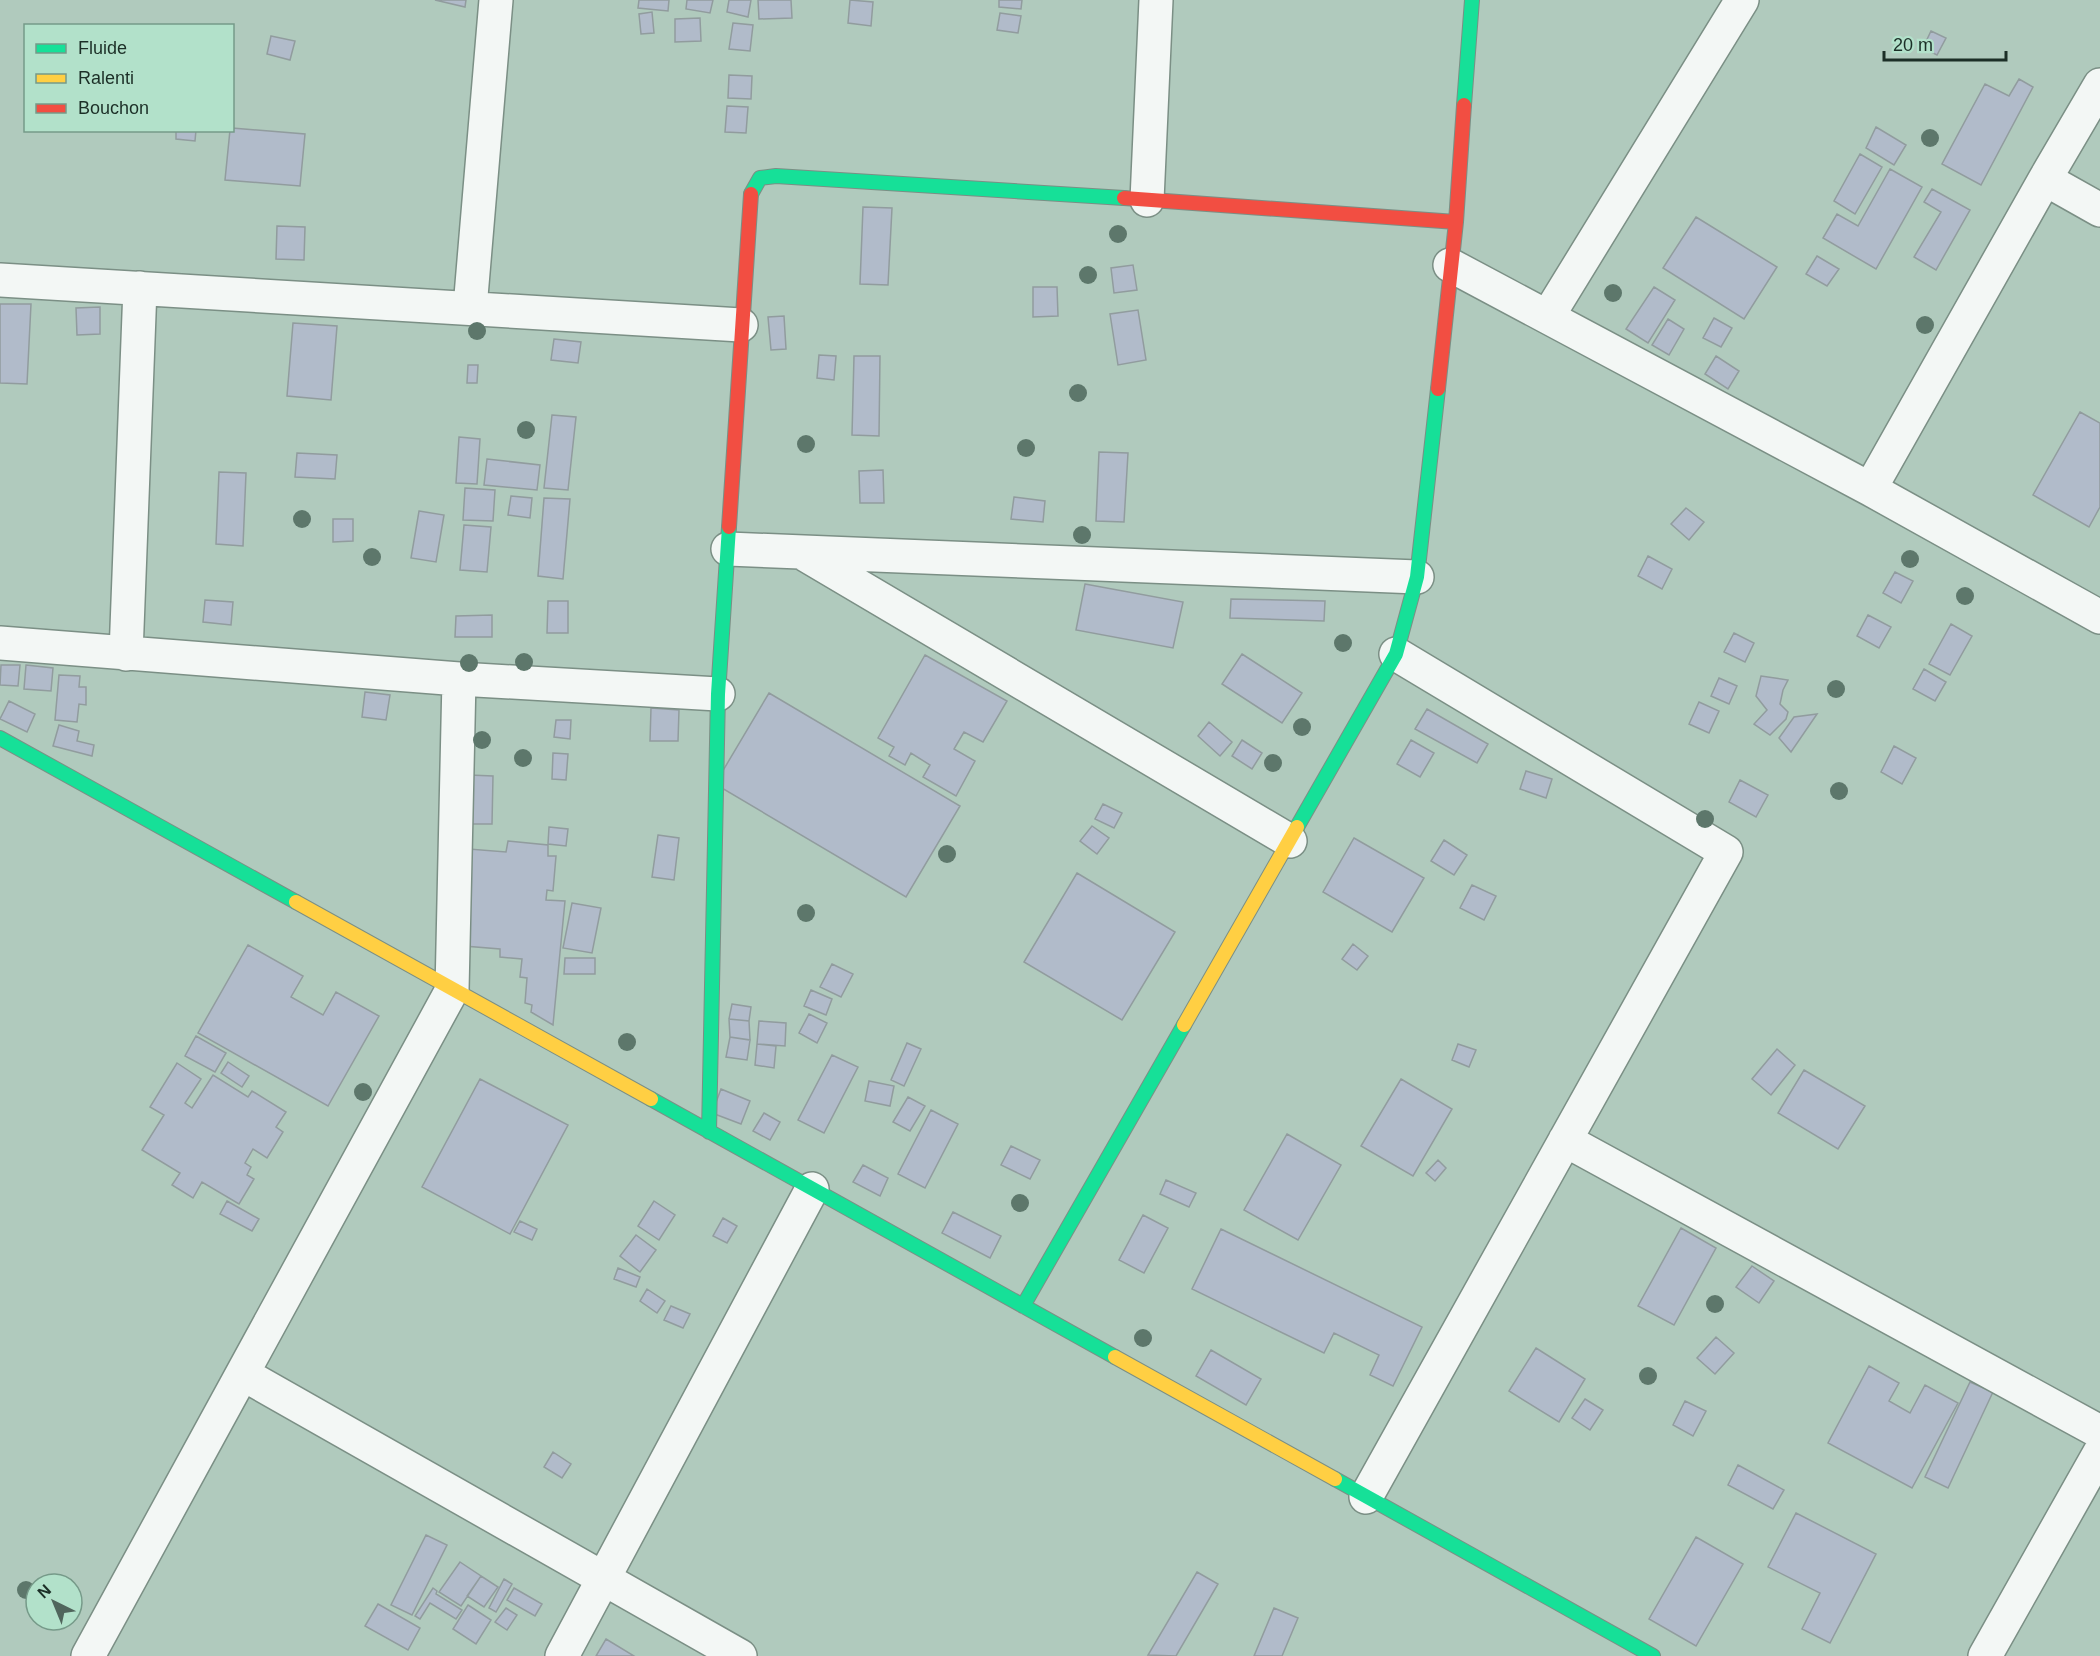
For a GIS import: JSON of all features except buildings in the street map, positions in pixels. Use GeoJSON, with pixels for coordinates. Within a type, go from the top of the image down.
{"type":"FeatureCollection","features":[{"type":"Feature","properties":{"kind":"street"},"geometry":{"type":"LineString","coordinates":[[470,308],[496,0]]}},
{"type":"Feature","properties":{"kind":"street"},"geometry":{"type":"LineString","coordinates":[[1147,200],[1156,0]]}},
{"type":"Feature","properties":{"kind":"street"},"geometry":{"type":"LineString","coordinates":[[1023,1306],[1396,654],[1417,577],[1456,222],[1472,0]]}},
{"type":"Feature","properties":{"kind":"street"},"geometry":{"type":"LineString","coordinates":[[1548,316],[1742,0]]}},
{"type":"Feature","properties":{"kind":"street"},"geometry":{"type":"LineString","coordinates":[[1870,489],[2100,85]]}},
{"type":"Feature","properties":{"kind":"street"},"geometry":{"type":"LineString","coordinates":[[709,1132],[718,694],[751,192],[760,178],[776,176],[1456,222]]}},
{"type":"Feature","properties":{"kind":"street"},"geometry":{"type":"LineString","coordinates":[[2045,179],[2100,210]]}},
{"type":"Feature","properties":{"kind":"street"},"geometry":{"type":"LineString","coordinates":[[1450,265],[1870,489],[2100,617]]}},
{"type":"Feature","properties":{"kind":"street"},"geometry":{"type":"LineString","coordinates":[[0,280],[741,325]]}},
{"type":"Feature","properties":{"kind":"street"},"geometry":{"type":"LineString","coordinates":[[126,654],[140,288]]}},
{"type":"Feature","properties":{"kind":"street"},"geometry":{"type":"LineString","coordinates":[[728,549],[1417,577]]}},
{"type":"Feature","properties":{"kind":"street"},"geometry":{"type":"LineString","coordinates":[[802,552],[1290,841]]}},
{"type":"Feature","properties":{"kind":"street"},"geometry":{"type":"LineString","coordinates":[[0,644],[459,679],[718,694]]}},
{"type":"Feature","properties":{"kind":"street"},"geometry":{"type":"LineString","coordinates":[[1366,1497],[1726,852],[1396,654]]}},
{"type":"Feature","properties":{"kind":"street"},"geometry":{"type":"LineString","coordinates":[[88,1656],[452,990],[459,679]]}},
{"type":"Feature","properties":{"kind":"street"},"geometry":{"type":"LineString","coordinates":[[0,738],[1366,1497],[1615,1647],[1653,1656]]}},
{"type":"Feature","properties":{"kind":"street"},"geometry":{"type":"LineString","coordinates":[[1565,1140],[2100,1432]]}},
{"type":"Feature","properties":{"kind":"street"},"geometry":{"type":"LineString","coordinates":[[562,1656],[812,1189]]}},
{"type":"Feature","properties":{"kind":"street"},"geometry":{"type":"LineString","coordinates":[[243,1374],[740,1656]]}},
{"type":"Feature","properties":{"kind":"street"},"geometry":{"type":"LineString","coordinates":[[1985,1656],[2100,1452]]}},
{"type":"Feature","properties":{"kind":"traffic: fast"},"geometry":{"type":"LineString","coordinates":[[1464,105],[1472,0]]}},
{"type":"Feature","properties":{"kind":"traffic: fast"},"geometry":{"type":"LineString","coordinates":[[751,194],[760,178],[776,176],[1124,198]]}},
{"type":"Feature","properties":{"kind":"traffic: fast"},"geometry":{"type":"LineString","coordinates":[[1297,827],[1396,654],[1417,577],[1438,389]]}},
{"type":"Feature","properties":{"kind":"traffic: fast"},"geometry":{"type":"LineString","coordinates":[[709,1132],[718,694],[729,527]]}},
{"type":"Feature","properties":{"kind":"traffic: fast"},"geometry":{"type":"LineString","coordinates":[[0,738],[296,902]]}},
{"type":"Feature","properties":{"kind":"traffic: fast"},"geometry":{"type":"LineString","coordinates":[[1023,1306],[1184,1025]]}},
{"type":"Feature","properties":{"kind":"traffic: fast"},"geometry":{"type":"LineString","coordinates":[[651,1099],[1115,1357]]}},
{"type":"Feature","properties":{"kind":"traffic: fast"},"geometry":{"type":"LineString","coordinates":[[1335,1479],[1653,1656]]}},
{"type":"Feature","properties":{"kind":"traffic: slow"},"geometry":{"type":"LineString","coordinates":[[1184,1025],[1297,827]]}},
{"type":"Feature","properties":{"kind":"traffic: slow"},"geometry":{"type":"LineString","coordinates":[[296,902],[651,1099]]}},
{"type":"Feature","properties":{"kind":"traffic: slow"},"geometry":{"type":"LineString","coordinates":[[1115,1357],[1335,1479]]}},
{"type":"Feature","properties":{"kind":"traffic: jam"},"geometry":{"type":"LineString","coordinates":[[1438,389],[1456,222],[1464,105]]}},
{"type":"Feature","properties":{"kind":"traffic: jam"},"geometry":{"type":"LineString","coordinates":[[729,527],[751,194]]}},
{"type":"Feature","properties":{"kind":"traffic: jam"},"geometry":{"type":"LineString","coordinates":[[1124,198],[1456,222]]}}]}
